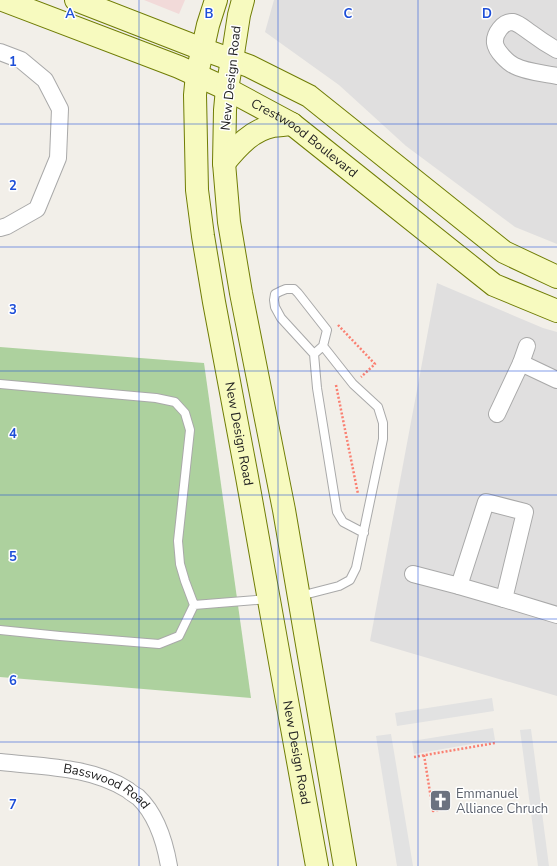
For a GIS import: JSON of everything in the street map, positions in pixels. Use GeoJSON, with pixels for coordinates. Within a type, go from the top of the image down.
{"type":"FeatureCollection","features":[{"type":"Feature","properties":{"kind":"main road","name":"Crestwood Boulevard"},"geometry":{"type":"LineString","coordinates":[[3,0],[196,74],[292,124],[494,285],[557,311]]}},
{"type":"Feature","properties":{"kind":"main road"},"geometry":{"type":"LineString","coordinates":[[76,0],[249,66],[309,96],[504,252],[557,277]]}},
{"type":"Feature","properties":{"kind":"main road","name":"New Design Road"},"geometry":{"type":"LineString","coordinates":[[216,0],[196,74],[196,190],[214,302],[317,866]]}},
{"type":"Feature","properties":{"kind":"main road","name":"New Design Road"},"geometry":{"type":"LineString","coordinates":[[243,0],[238,15],[225,110],[224,163],[229,222],[241,293],[284,510],[345,866]]}},
{"type":"Feature","properties":{"kind":"main road"},"geometry":{"type":"LineString","coordinates":[[224,163],[237,147],[255,132],[272,126],[292,124]]}},
{"type":"Feature","properties":{"kind":"main road"},"geometry":{"type":"LineString","coordinates":[[269,599],[299,597]]}},
{"type":"Feature","properties":{"kind":"street"},"geometry":{"type":"LineString","coordinates":[[557,50],[519,24],[511,22],[503,25],[497,32],[495,43],[497,48],[499,52],[514,66],[557,76]]}},
{"type":"Feature","properties":{"kind":"street"},"geometry":{"type":"LineString","coordinates":[[0,52],[21,60],[45,80],[60,109],[58,158],[38,209],[7,226],[0,228]]}},
{"type":"Feature","properties":{"kind":"street"},"geometry":{"type":"LineString","coordinates":[[497,414],[527,346]]}},
{"type":"Feature","properties":{"kind":"street"},"geometry":{"type":"LineString","coordinates":[[520,363],[557,380]]}},
{"type":"Feature","properties":{"kind":"street"},"geometry":{"type":"LineString","coordinates":[[459,586],[486,502],[525,512],[504,599]]}},
{"type":"Feature","properties":{"kind":"street"},"geometry":{"type":"LineString","coordinates":[[413,574],[557,614]]}},
{"type":"Feature","properties":{"kind":"street","name":"Basswood Road"},"geometry":{"type":"LineString","coordinates":[[0,762],[73,770],[99,776],[118,784],[138,797],[148,810],[162,836],[169,866]]}},
{"type":"Feature","properties":{"kind":"lane"},"geometry":{"type":"LineString","coordinates":[[314,354],[323,346],[327,330],[294,289],[281,290],[275,294],[275,307],[281,318],[314,354],[317,388],[337,512],[343,522],[364,533]]}},
{"type":"Feature","properties":{"kind":"lane"},"geometry":{"type":"LineString","coordinates":[[299,597],[339,586],[350,580],[356,568],[384,439],[383,423],[378,407],[353,384],[323,346]]}},
{"type":"Feature","properties":{"kind":"lane"},"geometry":{"type":"LineString","coordinates":[[0,384],[156,398],[175,402],[185,413],[190,430],[178,541],[180,564],[194,604],[179,636],[159,644],[0,630]]}},
{"type":"Feature","properties":{"kind":"lane"},"geometry":{"type":"LineString","coordinates":[[194,604],[269,599]]}},
{"type":"Feature","properties":{"kind":"path"},"geometry":{"type":"LineString","coordinates":[[336,324],[375,364],[339,398]]}},
{"type":"Feature","properties":{"kind":"path"},"geometry":{"type":"LineString","coordinates":[[336,385],[358,494]]}},
{"type":"Feature","properties":{"kind":"path"},"geometry":{"type":"LineString","coordinates":[[414,757],[495,743]]}},
{"type":"Feature","properties":{"kind":"path"},"geometry":{"type":"LineString","coordinates":[[424,755],[433,811],[443,809]]}},
{"type":"Feature","properties":{"kind":"shaded area"},"geometry":{"type":"Polygon","coordinates":[[[144,0],[185,0],[179,14],[144,0]]]}},
{"type":"Feature","properties":{"kind":"shaded area"},"geometry":{"type":"Polygon","coordinates":[[[274,0],[557,0],[557,244],[515,227],[406,146],[339,85],[265,32],[274,0]]]}},
{"type":"Feature","properties":{"kind":"shaded area"},"geometry":{"type":"Polygon","coordinates":[[[437,283],[543,328],[557,332],[557,696],[370,641],[437,283]]]}},
{"type":"Feature","properties":{"kind":"shaded area"},"geometry":{"type":"Polygon","coordinates":[[[492,698],[494,711],[397,726],[395,713],[492,698]]]}},
{"type":"Feature","properties":{"kind":"shaded area"},"geometry":{"type":"Polygon","coordinates":[[[493,728],[495,740],[414,754],[412,741],[493,728]]]}},
{"type":"Feature","properties":{"kind":"shaded area"},"geometry":{"type":"Polygon","coordinates":[[[531,729],[549,866],[538,866],[520,730],[531,729]]]}},
{"type":"Feature","properties":{"kind":"shaded area"},"geometry":{"type":"Polygon","coordinates":[[[391,734],[413,866],[397,866],[376,736],[391,734]]]}},
{"type":"Feature","properties":{"kind":"green space"},"geometry":{"type":"Polygon","coordinates":[[[0,347],[204,363],[251,698],[0,677],[0,347]]]}},
{"type":"Feature","properties":{"kind":"place","name":"Emmanuel Alliance Chruch"},"geometry":{"type":"Point","coordinates":[440,801]}}]}
